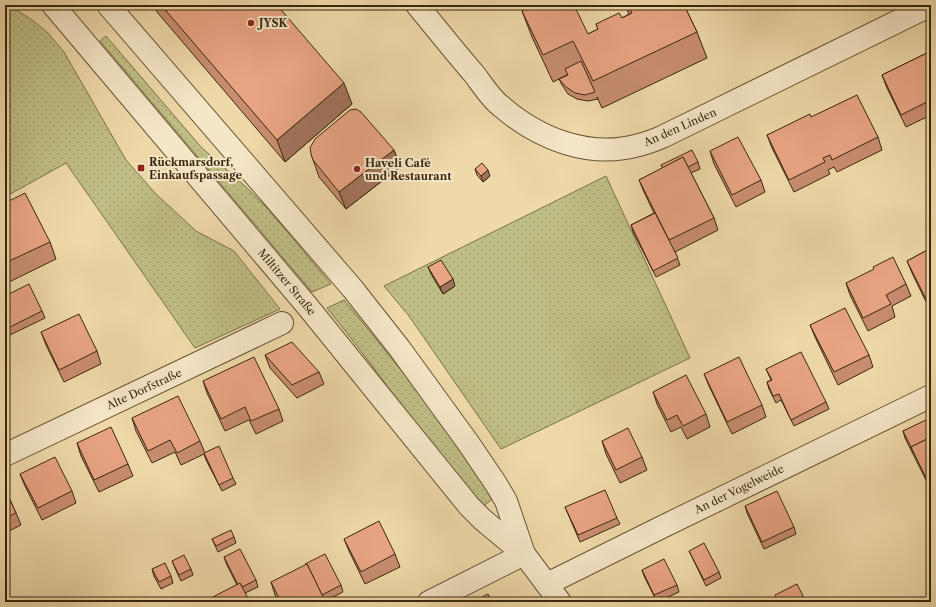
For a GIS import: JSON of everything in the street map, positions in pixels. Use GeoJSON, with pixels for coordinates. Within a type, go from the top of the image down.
{"type":"FeatureCollection","features":[{"type":"Feature","properties":{"kind":"street","name":"Miltitzer Straße"},"geometry":{"type":"LineString","coordinates":[[53,5],[308,307],[469,506],[483,520],[524,554],[560,602]]}},
{"type":"Feature","properties":{"kind":"street","name":"Miltitzer Straße"},"geometry":{"type":"LineString","coordinates":[[108,5],[352,288],[400,349],[496,484],[506,501],[524,554]]}},
{"type":"Feature","properties":{"kind":"street","name":"An den Linden"},"geometry":{"type":"LineString","coordinates":[[417,5],[500,106],[520,121],[545,136],[573,146],[598,150],[638,146],[662,137],[931,5]]}},
{"type":"Feature","properties":{"kind":"street","name":"Alte Dorfstraße"},"geometry":{"type":"LineString","coordinates":[[5,455],[282,323]]}},
{"type":"Feature","properties":{"kind":"street","name":"An der Vogelweide"},"geometry":{"type":"LineString","coordinates":[[547,584],[931,396]]}},
{"type":"Feature","properties":{"kind":"street"},"geometry":{"type":"LineString","coordinates":[[429,602],[524,554]]}},
{"type":"Feature","properties":{"kind":"shaded area"},"geometry":{"type":"Polygon","coordinates":[[[5,6],[11,7],[31,19],[48,33],[64,52],[126,160],[156,194],[196,231],[234,251],[280,309],[195,348],[66,163],[5,197],[5,6]]]}},
{"type":"Feature","properties":{"kind":"shaded area"},"geometry":{"type":"Polygon","coordinates":[[[106,36],[201,147],[246,187],[268,209],[331,284],[312,292],[100,41],[106,36]]]}},
{"type":"Feature","properties":{"kind":"shaded area"},"geometry":{"type":"Polygon","coordinates":[[[606,176],[690,358],[501,449],[409,316],[384,286],[606,176]]]}},
{"type":"Feature","properties":{"kind":"shaded area"},"geometry":{"type":"Polygon","coordinates":[[[344,300],[422,397],[496,496],[480,509],[327,308],[344,300]]]}},
{"type":"Feature","properties":{"kind":"building"},"geometry":{"type":"Polygon","coordinates":[[[161,5],[277,5],[344,83],[277,140],[161,5]]]}},
{"type":"Feature","properties":{"kind":"building"},"geometry":{"type":"Polygon","coordinates":[[[534,5],[574,5],[588,34],[598,29],[596,24],[619,13],[622,18],[632,13],[628,5],[684,5],[697,32],[593,81],[573,41],[543,55],[522,11],[534,5]]]}},
{"type":"Feature","properties":{"kind":"building"},"geometry":{"type":"Polygon","coordinates":[[[931,51],[931,100],[901,115],[882,75],[931,51]]]}},
{"type":"Feature","properties":{"kind":"building"},"geometry":{"type":"Polygon","coordinates":[[[581,61],[595,92],[585,95],[575,93],[566,87],[559,79],[568,75],[565,69],[581,61]]]}},
{"type":"Feature","properties":{"kind":"building"},"geometry":{"type":"Polygon","coordinates":[[[857,95],[878,137],[832,160],[830,155],[823,158],[825,162],[789,180],[767,135],[810,114],[811,117],[857,95]]]}},
{"type":"Feature","properties":{"kind":"building","name":"Haveli Café und Restaurant"},"geometry":{"type":"Polygon","coordinates":[[[356,109],[361,112],[394,150],[339,192],[313,160],[310,148],[315,139],[350,110],[356,109]]]}},
{"type":"Feature","properties":{"kind":"building"},"geometry":{"type":"Polygon","coordinates":[[[738,137],[761,180],[732,195],[710,151],[738,137]]]}},
{"type":"Feature","properties":{"kind":"building"},"geometry":{"type":"Polygon","coordinates":[[[692,150],[698,162],[688,167],[683,157],[663,168],[661,165],[692,150]]]}},
{"type":"Feature","properties":{"kind":"building"},"geometry":{"type":"Polygon","coordinates":[[[683,157],[714,218],[669,240],[639,180],[683,157]]]}},
{"type":"Feature","properties":{"kind":"building"},"geometry":{"type":"Polygon","coordinates":[[[482,163],[488,170],[481,176],[475,169],[482,163]]]}},
{"type":"Feature","properties":{"kind":"building"},"geometry":{"type":"Polygon","coordinates":[[[25,193],[50,242],[5,263],[5,203],[25,193]]]}},
{"type":"Feature","properties":{"kind":"building"},"geometry":{"type":"Polygon","coordinates":[[[655,213],[678,258],[653,271],[631,225],[655,213]]]}},
{"type":"Feature","properties":{"kind":"building"},"geometry":{"type":"Polygon","coordinates":[[[931,236],[931,246],[927,238],[931,236]]]}},
{"type":"Feature","properties":{"kind":"building"},"geometry":{"type":"Polygon","coordinates":[[[931,248],[931,304],[929,305],[907,261],[931,248]]]}},
{"type":"Feature","properties":{"kind":"building"},"geometry":{"type":"Polygon","coordinates":[[[893,257],[906,284],[886,295],[891,304],[863,318],[846,283],[874,269],[873,267],[893,257]]]}},
{"type":"Feature","properties":{"kind":"building"},"geometry":{"type":"Polygon","coordinates":[[[441,260],[453,279],[440,287],[428,267],[441,260]]]}},
{"type":"Feature","properties":{"kind":"building"},"geometry":{"type":"Polygon","coordinates":[[[29,284],[42,311],[6,329],[5,296],[29,284]]]}},
{"type":"Feature","properties":{"kind":"building"},"geometry":{"type":"Polygon","coordinates":[[[845,308],[869,355],[834,372],[810,325],[845,308]]]}},
{"type":"Feature","properties":{"kind":"building"},"geometry":{"type":"Polygon","coordinates":[[[79,314],[97,351],[59,370],[41,332],[79,314]]]}},
{"type":"Feature","properties":{"kind":"building"},"geometry":{"type":"Polygon","coordinates":[[[292,342],[319,372],[292,385],[265,355],[292,342]]]}},
{"type":"Feature","properties":{"kind":"building"},"geometry":{"type":"Polygon","coordinates":[[[801,352],[826,402],[791,420],[779,394],[773,396],[767,382],[772,380],[766,369],[801,352]]]}},
{"type":"Feature","properties":{"kind":"building"},"geometry":{"type":"Polygon","coordinates":[[[254,357],[279,409],[251,421],[245,407],[221,419],[203,381],[254,357]]]}},
{"type":"Feature","properties":{"kind":"building"},"geometry":{"type":"Polygon","coordinates":[[[739,357],[762,405],[727,422],[704,374],[739,357]]]}},
{"type":"Feature","properties":{"kind":"building"},"geometry":{"type":"Polygon","coordinates":[[[686,375],[706,414],[683,426],[677,415],[667,420],[653,392],[686,375]]]}},
{"type":"Feature","properties":{"kind":"building"},"geometry":{"type":"Polygon","coordinates":[[[178,396],[200,441],[177,453],[170,440],[148,451],[132,418],[178,396]]]}},
{"type":"Feature","properties":{"kind":"building"},"geometry":{"type":"Polygon","coordinates":[[[930,418],[931,437],[911,447],[903,431],[930,418]]]}},
{"type":"Feature","properties":{"kind":"building"},"geometry":{"type":"Polygon","coordinates":[[[111,427],[128,464],[94,480],[77,443],[111,427]]]}},
{"type":"Feature","properties":{"kind":"building"},"geometry":{"type":"Polygon","coordinates":[[[628,428],[642,457],[616,470],[602,441],[628,428]]]}},
{"type":"Feature","properties":{"kind":"building"},"geometry":{"type":"Polygon","coordinates":[[[931,437],[931,481],[928,482],[911,447],[931,437]]]}},
{"type":"Feature","properties":{"kind":"building"},"geometry":{"type":"Polygon","coordinates":[[[219,446],[233,478],[219,485],[204,453],[219,446]]]}},
{"type":"Feature","properties":{"kind":"building"},"geometry":{"type":"Polygon","coordinates":[[[55,457],[72,491],[38,508],[20,474],[55,457]]]}},
{"type":"Feature","properties":{"kind":"building"},"geometry":{"type":"Polygon","coordinates":[[[5,489],[16,513],[5,518],[5,489]]]}},
{"type":"Feature","properties":{"kind":"building"},"geometry":{"type":"Polygon","coordinates":[[[605,490],[617,518],[578,535],[565,507],[605,490]]]}},
{"type":"Feature","properties":{"kind":"building"},"geometry":{"type":"Polygon","coordinates":[[[777,491],[794,527],[762,542],[745,506],[777,491]]]}},
{"type":"Feature","properties":{"kind":"building"},"geometry":{"type":"Polygon","coordinates":[[[379,521],[395,554],[361,572],[344,539],[379,521]]]}},
{"type":"Feature","properties":{"kind":"building"},"geometry":{"type":"Polygon","coordinates":[[[231,530],[234,537],[216,546],[212,539],[231,530]]]}},
{"type":"Feature","properties":{"kind":"building"},"geometry":{"type":"Polygon","coordinates":[[[704,543],[719,572],[704,580],[689,551],[704,543]]]}},
{"type":"Feature","properties":{"kind":"building"},"geometry":{"type":"Polygon","coordinates":[[[240,549],[256,580],[242,587],[240,583],[238,585],[224,557],[240,549]]]}},
{"type":"Feature","properties":{"kind":"building"},"geometry":{"type":"Polygon","coordinates":[[[325,554],[341,585],[322,595],[307,564],[305,564],[325,554]]]}},
{"type":"Feature","properties":{"kind":"building"},"geometry":{"type":"Polygon","coordinates":[[[184,555],[191,569],[179,575],[172,561],[184,555]]]}},
{"type":"Feature","properties":{"kind":"building"},"geometry":{"type":"Polygon","coordinates":[[[664,559],[677,585],[654,595],[642,570],[664,559]]]}},
{"type":"Feature","properties":{"kind":"building"},"geometry":{"type":"Polygon","coordinates":[[[165,563],[171,576],[159,582],[152,569],[165,563]]]}},
{"type":"Feature","properties":{"kind":"building"},"geometry":{"type":"Polygon","coordinates":[[[307,564],[325,601],[281,602],[271,582],[307,564]]]}},
{"type":"Feature","properties":{"kind":"building"},"geometry":{"type":"Polygon","coordinates":[[[240,583],[250,602],[205,602],[205,601],[240,583]]]}},
{"type":"Feature","properties":{"kind":"building"},"geometry":{"type":"Polygon","coordinates":[[[797,584],[806,602],[779,602],[775,595],[797,584]]]}},
{"type":"Feature","properties":{"kind":"building"},"geometry":{"type":"Polygon","coordinates":[[[488,594],[492,602],[472,602],[488,594]]]}},
{"type":"Feature","properties":{"kind":"place","name":"JYSK"},"geometry":{"type":"Point","coordinates":[251,23]}},
{"type":"Feature","properties":{"kind":"place","name":"Rückmarsdorf, Einkaufspassage"},"geometry":{"type":"Point","coordinates":[141,168]}},
{"type":"Feature","properties":{"kind":"place","name":"Haveli Café und Restaurant"},"geometry":{"type":"Point","coordinates":[357,169]}}]}
